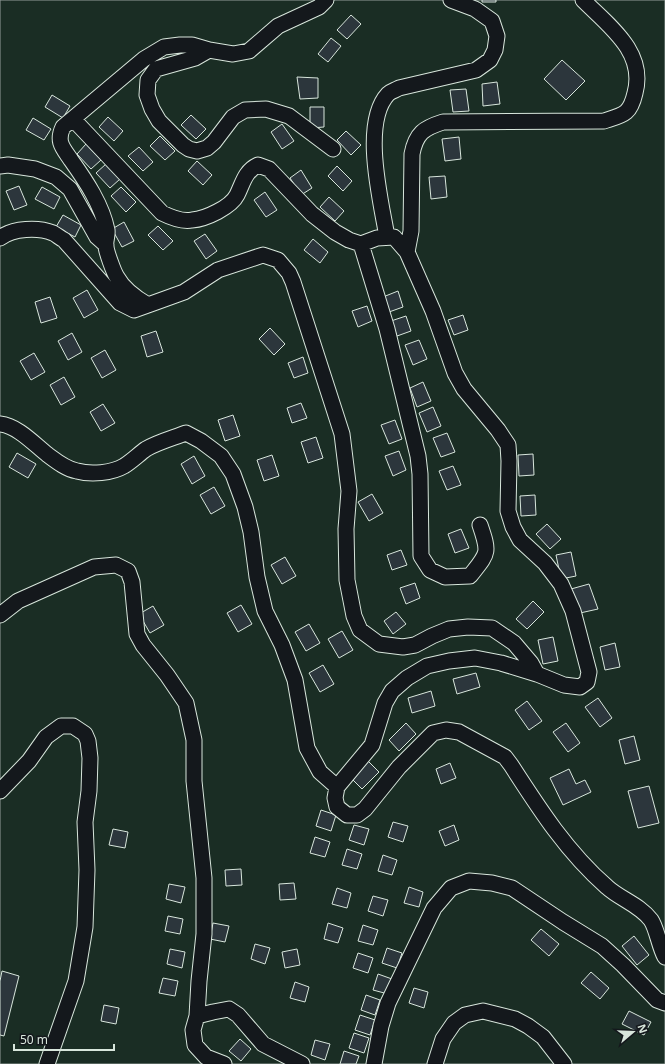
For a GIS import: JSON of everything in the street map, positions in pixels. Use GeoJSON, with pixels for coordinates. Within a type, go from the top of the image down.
{"type":"FeatureCollection","features":[{"type":"Feature","properties":{"kind":"street"},"geometry":{"type":"LineString","coordinates":[[148,305],[131,295],[116,277],[106,246],[107,232],[100,208],[84,178],[63,148],[60,140],[60,134],[63,127],[144,58],[164,47],[180,44],[192,45],[209,50],[233,54],[249,51],[278,26],[319,7],[326,0]]}},
{"type":"Feature","properties":{"kind":"street"},"geometry":{"type":"LineString","coordinates":[[387,237],[374,156],[376,121],[380,107],[389,93],[399,88],[476,70],[490,60],[495,50],[497,36],[492,21],[472,5],[451,0]]}},
{"type":"Feature","properties":{"kind":"street"},"geometry":{"type":"LineString","coordinates":[[407,252],[411,231],[412,154],[414,141],[430,126],[443,122],[604,121],[623,115],[633,105],[637,88],[638,72],[633,56],[622,39],[583,0]]}},
{"type":"Feature","properties":{"kind":"street"},"geometry":{"type":"LineString","coordinates":[[209,50],[194,58],[156,69],[148,80],[148,96],[152,109],[159,121],[183,145],[189,149],[197,151],[207,148],[214,142],[233,117],[245,110],[266,109],[289,116],[333,149]]}},
{"type":"Feature","properties":{"kind":"street"},"geometry":{"type":"LineString","coordinates":[[73,119],[162,213],[171,218],[193,220],[217,212],[232,202],[237,195],[243,180],[252,168],[258,165],[264,166],[275,174],[312,214],[335,232],[349,240],[361,244],[377,238],[394,237],[407,252],[433,311],[455,373],[464,389],[498,430],[508,445],[508,511],[513,527],[520,540],[545,563],[561,584],[573,611],[589,672],[587,682],[580,687],[564,685],[537,674],[501,663],[475,658],[449,661],[427,666],[407,678],[392,691],[385,703],[372,745],[336,787],[335,798],[337,807],[347,815],[357,815],[365,809],[399,767],[433,733],[446,730],[459,732],[505,757],[512,765],[552,826],[577,857],[608,888],[644,913],[652,921],[661,950],[665,957]]}},
{"type":"Feature","properties":{"kind":"street"},"geometry":{"type":"LineString","coordinates":[[0,166],[8,165],[35,169],[56,177],[70,189],[97,237],[106,246]]}},
{"type":"Feature","properties":{"kind":"street"},"geometry":{"type":"LineString","coordinates":[[0,238],[4,235],[19,230],[39,230],[54,233],[64,240],[120,303],[134,310],[184,292],[218,270],[263,255],[278,260],[289,273],[294,282],[342,434],[349,491],[346,529],[347,580],[354,616],[360,630],[379,644],[404,647],[415,645],[449,629],[468,627],[492,628],[514,643],[531,663],[537,674]]}},
{"type":"Feature","properties":{"kind":"street"},"geometry":{"type":"LineString","coordinates":[[361,244],[387,329],[418,456],[420,474],[421,556],[430,570],[445,577],[470,576],[484,558],[487,545],[480,525]]}},
{"type":"Feature","properties":{"kind":"street"},"geometry":{"type":"LineString","coordinates":[[0,424],[6,424],[20,433],[58,463],[76,471],[96,473],[113,470],[124,466],[147,449],[168,439],[186,433],[201,441],[220,456],[233,474],[245,507],[251,532],[256,577],[265,611],[282,644],[295,680],[307,748],[320,772],[336,787]]}},
{"type":"Feature","properties":{"kind":"street"},"geometry":{"type":"LineString","coordinates":[[0,615],[18,601],[94,567],[116,565],[128,572],[132,582],[137,634],[143,645],[167,675],[186,703],[194,740],[194,781],[204,878],[204,934],[197,1016],[193,1030],[196,1045],[206,1057],[224,1064]]}},
{"type":"Feature","properties":{"kind":"street"},"geometry":{"type":"LineString","coordinates":[[0,791],[29,761],[46,738],[61,726],[73,726],[85,734],[88,741],[90,758],[89,791],[85,822],[87,870],[84,927],[76,981],[47,1064]]}},
{"type":"Feature","properties":{"kind":"street"},"geometry":{"type":"LineString","coordinates":[[374,1064],[381,1026],[388,1004],[434,908],[451,888],[468,881],[492,883],[512,888],[602,946],[657,1000],[665,1003]]}},
{"type":"Feature","properties":{"kind":"street"},"geometry":{"type":"LineString","coordinates":[[197,1016],[229,1010],[238,1015],[263,1044],[302,1064]]}},
{"type":"Feature","properties":{"kind":"street"},"geometry":{"type":"LineString","coordinates":[[435,1064],[443,1039],[454,1023],[465,1015],[483,1011],[515,1019],[528,1026],[542,1037],[564,1064]]}},
{"type":"Feature","properties":{"kind":"green space"},"geometry":{"type":"Polygon","coordinates":[[[0,0],[665,0],[665,1064],[0,1064],[0,0]]]}},
{"type":"Feature","properties":{"kind":"building"},"geometry":{"type":"Polygon","coordinates":[[[482,0],[496,0],[496,2],[482,2],[482,0]]]}},
{"type":"Feature","properties":{"kind":"building"},"geometry":{"type":"Polygon","coordinates":[[[351,15],[361,24],[347,39],[337,30],[351,15]]]}},
{"type":"Feature","properties":{"kind":"building"},"geometry":{"type":"Polygon","coordinates":[[[331,38],[341,46],[328,62],[318,54],[331,38]]]}},
{"type":"Feature","properties":{"kind":"building"},"geometry":{"type":"Polygon","coordinates":[[[562,60],[585,81],[566,100],[544,79],[562,60]]]}},
{"type":"Feature","properties":{"kind":"building"},"geometry":{"type":"Polygon","coordinates":[[[297,77],[318,78],[318,98],[300,99],[297,77]]]}},
{"type":"Feature","properties":{"kind":"building"},"geometry":{"type":"Polygon","coordinates":[[[497,82],[500,104],[483,106],[482,84],[497,82]]]}},
{"type":"Feature","properties":{"kind":"building"},"geometry":{"type":"Polygon","coordinates":[[[466,89],[469,111],[453,112],[450,90],[466,89]]]}},
{"type":"Feature","properties":{"kind":"building"},"geometry":{"type":"Polygon","coordinates":[[[52,95],[70,106],[63,118],[45,107],[52,95]]]}},
{"type":"Feature","properties":{"kind":"building"},"geometry":{"type":"Polygon","coordinates":[[[310,107],[324,107],[324,127],[310,128],[310,107]]]}},
{"type":"Feature","properties":{"kind":"building"},"geometry":{"type":"Polygon","coordinates":[[[191,115],[206,129],[196,139],[181,125],[191,115]]]}},
{"type":"Feature","properties":{"kind":"building"},"geometry":{"type":"Polygon","coordinates":[[[108,117],[123,131],[114,141],[99,127],[108,117]]]}},
{"type":"Feature","properties":{"kind":"building"},"geometry":{"type":"Polygon","coordinates":[[[33,118],[51,129],[44,140],[26,130],[33,118]]]}},
{"type":"Feature","properties":{"kind":"building"},"geometry":{"type":"Polygon","coordinates":[[[282,124],[294,141],[282,149],[271,132],[282,124]]]}},
{"type":"Feature","properties":{"kind":"building"},"geometry":{"type":"Polygon","coordinates":[[[346,131],[361,145],[351,155],[337,140],[346,131]]]}},
{"type":"Feature","properties":{"kind":"building"},"geometry":{"type":"Polygon","coordinates":[[[160,136],[175,151],[165,160],[150,146],[160,136]]]}},
{"type":"Feature","properties":{"kind":"building"},"geometry":{"type":"Polygon","coordinates":[[[459,137],[461,159],[445,161],[442,139],[459,137]]]}},
{"type":"Feature","properties":{"kind":"building"},"geometry":{"type":"Polygon","coordinates":[[[86,144],[101,160],[91,169],[77,154],[86,144]]]}},
{"type":"Feature","properties":{"kind":"building"},"geometry":{"type":"Polygon","coordinates":[[[139,147],[153,162],[143,171],[128,156],[139,147]]]}},
{"type":"Feature","properties":{"kind":"building"},"geometry":{"type":"Polygon","coordinates":[[[197,161],[212,175],[203,185],[188,171],[197,161]]]}},
{"type":"Feature","properties":{"kind":"building"},"geometry":{"type":"Polygon","coordinates":[[[106,164],[120,179],[110,188],[96,173],[106,164]]]}},
{"type":"Feature","properties":{"kind":"building"},"geometry":{"type":"Polygon","coordinates":[[[337,166],[352,181],[343,191],[328,176],[337,166]]]}},
{"type":"Feature","properties":{"kind":"building"},"geometry":{"type":"Polygon","coordinates":[[[301,170],[312,188],[301,195],[290,178],[301,170]]]}},
{"type":"Feature","properties":{"kind":"building"},"geometry":{"type":"Polygon","coordinates":[[[445,176],[447,197],[431,199],[429,177],[445,176]]]}},
{"type":"Feature","properties":{"kind":"building"},"geometry":{"type":"Polygon","coordinates":[[[19,186],[27,205],[14,210],[6,191],[19,186]]]}},
{"type":"Feature","properties":{"kind":"building"},"geometry":{"type":"Polygon","coordinates":[[[42,187],[60,197],[54,209],[35,199],[42,187]]]}},
{"type":"Feature","properties":{"kind":"building"},"geometry":{"type":"Polygon","coordinates":[[[121,187],[136,202],[126,212],[111,196],[121,187]]]}},
{"type":"Feature","properties":{"kind":"building"},"geometry":{"type":"Polygon","coordinates":[[[265,192],[277,210],[266,217],[254,200],[265,192]]]}},
{"type":"Feature","properties":{"kind":"building"},"geometry":{"type":"Polygon","coordinates":[[[329,197],[344,211],[335,221],[320,207],[329,197]]]}},
{"type":"Feature","properties":{"kind":"building"},"geometry":{"type":"Polygon","coordinates":[[[63,215],[81,225],[75,237],[56,227],[63,215]]]}},
{"type":"Feature","properties":{"kind":"building"},"geometry":{"type":"Polygon","coordinates":[[[124,222],[134,241],[122,247],[112,229],[124,222]]]}},
{"type":"Feature","properties":{"kind":"building"},"geometry":{"type":"Polygon","coordinates":[[[158,226],[173,241],[163,250],[148,235],[158,226]]]}},
{"type":"Feature","properties":{"kind":"building"},"geometry":{"type":"Polygon","coordinates":[[[205,234],[217,251],[206,259],[194,241],[205,234]]]}},
{"type":"Feature","properties":{"kind":"building"},"geometry":{"type":"Polygon","coordinates":[[[313,239],[328,252],[320,263],[304,250],[313,239]]]}},
{"type":"Feature","properties":{"kind":"building"},"geometry":{"type":"Polygon","coordinates":[[[87,290],[98,310],[84,318],[73,298],[87,290]]]}},
{"type":"Feature","properties":{"kind":"building"},"geometry":{"type":"Polygon","coordinates":[[[398,291],[403,307],[389,312],[383,297],[398,291]]]}},
{"type":"Feature","properties":{"kind":"building"},"geometry":{"type":"Polygon","coordinates":[[[50,297],[57,318],[41,323],[35,302],[50,297]]]}},
{"type":"Feature","properties":{"kind":"building"},"geometry":{"type":"Polygon","coordinates":[[[367,306],[372,321],[358,327],[352,311],[367,306]]]}},
{"type":"Feature","properties":{"kind":"building"},"geometry":{"type":"Polygon","coordinates":[[[463,315],[468,330],[454,335],[448,320],[463,315]]]}},
{"type":"Feature","properties":{"kind":"building"},"geometry":{"type":"Polygon","coordinates":[[[406,316],[411,331],[397,336],[391,321],[406,316]]]}},
{"type":"Feature","properties":{"kind":"building"},"geometry":{"type":"Polygon","coordinates":[[[270,328],[285,344],[274,355],[259,339],[270,328]]]}},
{"type":"Feature","properties":{"kind":"building"},"geometry":{"type":"Polygon","coordinates":[[[156,331],[163,352],[147,357],[141,336],[156,331]]]}},
{"type":"Feature","properties":{"kind":"building"},"geometry":{"type":"Polygon","coordinates":[[[72,333],[82,352],[68,360],[58,341],[72,333]]]}},
{"type":"Feature","properties":{"kind":"building"},"geometry":{"type":"Polygon","coordinates":[[[419,340],[427,359],[413,365],[405,345],[419,340]]]}},
{"type":"Feature","properties":{"kind":"building"},"geometry":{"type":"Polygon","coordinates":[[[105,350],[116,370],[102,378],[91,358],[105,350]]]}},
{"type":"Feature","properties":{"kind":"building"},"geometry":{"type":"Polygon","coordinates":[[[34,353],[45,372],[31,380],[20,361],[34,353]]]}},
{"type":"Feature","properties":{"kind":"building"},"geometry":{"type":"Polygon","coordinates":[[[303,357],[308,373],[294,378],[288,363],[303,357]]]}},
{"type":"Feature","properties":{"kind":"building"},"geometry":{"type":"Polygon","coordinates":[[[64,377],[75,397],[61,405],[50,385],[64,377]]]}},
{"type":"Feature","properties":{"kind":"building"},"geometry":{"type":"Polygon","coordinates":[[[423,382],[431,401],[417,407],[410,388],[423,382]]]}},
{"type":"Feature","properties":{"kind":"building"},"geometry":{"type":"Polygon","coordinates":[[[301,403],[307,418],[292,423],[287,408],[301,403]]]}},
{"type":"Feature","properties":{"kind":"building"},"geometry":{"type":"Polygon","coordinates":[[[103,404],[115,423],[101,431],[90,412],[103,404]]]}},
{"type":"Feature","properties":{"kind":"building"},"geometry":{"type":"Polygon","coordinates":[[[433,407],[441,426],[427,432],[419,413],[433,407]]]}},
{"type":"Feature","properties":{"kind":"building"},"geometry":{"type":"Polygon","coordinates":[[[233,415],[240,436],[225,441],[218,420],[233,415]]]}},
{"type":"Feature","properties":{"kind":"building"},"geometry":{"type":"Polygon","coordinates":[[[395,420],[402,439],[389,444],[381,425],[395,420]]]}},
{"type":"Feature","properties":{"kind":"building"},"geometry":{"type":"Polygon","coordinates":[[[447,433],[455,452],[441,457],[433,438],[447,433]]]}},
{"type":"Feature","properties":{"kind":"building"},"geometry":{"type":"Polygon","coordinates":[[[316,437],[323,458],[308,463],[301,442],[316,437]]]}},
{"type":"Feature","properties":{"kind":"building"},"geometry":{"type":"Polygon","coordinates":[[[399,451],[406,470],[393,476],[385,456],[399,451]]]}},
{"type":"Feature","properties":{"kind":"building"},"geometry":{"type":"Polygon","coordinates":[[[17,453],[36,464],[28,478],[9,467],[17,453]]]}},
{"type":"Feature","properties":{"kind":"building"},"geometry":{"type":"Polygon","coordinates":[[[533,454],[534,475],[519,476],[518,455],[533,454]]]}},
{"type":"Feature","properties":{"kind":"building"},"geometry":{"type":"Polygon","coordinates":[[[272,455],[279,476],[264,481],[257,460],[272,455]]]}},
{"type":"Feature","properties":{"kind":"building"},"geometry":{"type":"Polygon","coordinates":[[[194,456],[205,476],[192,484],[181,464],[194,456]]]}},
{"type":"Feature","properties":{"kind":"building"},"geometry":{"type":"Polygon","coordinates":[[[453,466],[461,485],[447,490],[439,471],[453,466]]]}},
{"type":"Feature","properties":{"kind":"building"},"geometry":{"type":"Polygon","coordinates":[[[214,487],[225,506],[211,514],[200,495],[214,487]]]}},
{"type":"Feature","properties":{"kind":"building"},"geometry":{"type":"Polygon","coordinates":[[[372,494],[383,513],[369,521],[358,502],[372,494]]]}},
{"type":"Feature","properties":{"kind":"building"},"geometry":{"type":"Polygon","coordinates":[[[535,495],[536,515],[521,516],[520,496],[535,495]]]}},
{"type":"Feature","properties":{"kind":"building"},"geometry":{"type":"Polygon","coordinates":[[[547,524],[561,539],[550,549],[536,534],[547,524]]]}},
{"type":"Feature","properties":{"kind":"building"},"geometry":{"type":"Polygon","coordinates":[[[461,529],[469,548],[455,553],[448,534],[461,529]]]}},
{"type":"Feature","properties":{"kind":"building"},"geometry":{"type":"Polygon","coordinates":[[[401,550],[407,565],[392,570],[387,555],[401,550]]]}},
{"type":"Feature","properties":{"kind":"building"},"geometry":{"type":"Polygon","coordinates":[[[571,552],[576,576],[561,579],[556,555],[571,552]]]}},
{"type":"Feature","properties":{"kind":"building"},"geometry":{"type":"Polygon","coordinates":[[[285,557],[296,576],[282,584],[271,565],[285,557]]]}},
{"type":"Feature","properties":{"kind":"building"},"geometry":{"type":"Polygon","coordinates":[[[415,583],[420,598],[406,604],[400,588],[415,583]]]}},
{"type":"Feature","properties":{"kind":"building"},"geometry":{"type":"Polygon","coordinates":[[[589,584],[598,609],[580,613],[571,589],[589,584]]]}},
{"type":"Feature","properties":{"kind":"building"},"geometry":{"type":"Polygon","coordinates":[[[533,601],[544,612],[527,629],[516,619],[533,601]]]}},
{"type":"Feature","properties":{"kind":"building"},"geometry":{"type":"Polygon","coordinates":[[[241,605],[252,624],[238,632],[227,613],[241,605]]]}},
{"type":"Feature","properties":{"kind":"building"},"geometry":{"type":"Polygon","coordinates":[[[153,606],[164,625],[150,633],[139,614],[153,606]]]}},
{"type":"Feature","properties":{"kind":"building"},"geometry":{"type":"Polygon","coordinates":[[[396,612],[406,624],[393,634],[384,621],[396,612]]]}},
{"type":"Feature","properties":{"kind":"building"},"geometry":{"type":"Polygon","coordinates":[[[309,624],[320,643],[306,651],[295,632],[309,624]]]}},
{"type":"Feature","properties":{"kind":"building"},"geometry":{"type":"Polygon","coordinates":[[[342,631],[353,650],[339,658],[328,639],[342,631]]]}},
{"type":"Feature","properties":{"kind":"building"},"geometry":{"type":"Polygon","coordinates":[[[553,637],[558,661],[543,664],[538,640],[553,637]]]}},
{"type":"Feature","properties":{"kind":"building"},"geometry":{"type":"Polygon","coordinates":[[[615,643],[620,667],[605,670],[600,647],[615,643]]]}},
{"type":"Feature","properties":{"kind":"building"},"geometry":{"type":"Polygon","coordinates":[[[323,665],[334,684],[320,692],[309,673],[323,665]]]}},
{"type":"Feature","properties":{"kind":"building"},"geometry":{"type":"Polygon","coordinates":[[[476,673],[480,687],[457,694],[453,679],[476,673]]]}},
{"type":"Feature","properties":{"kind":"building"},"geometry":{"type":"Polygon","coordinates":[[[431,691],[435,706],[412,713],[408,698],[431,691]]]}},
{"type":"Feature","properties":{"kind":"building"},"geometry":{"type":"Polygon","coordinates":[[[598,698],[612,718],[600,727],[585,707],[598,698]]]}},
{"type":"Feature","properties":{"kind":"building"},"geometry":{"type":"Polygon","coordinates":[[[527,701],[542,721],[529,730],[515,710],[527,701]]]}},
{"type":"Feature","properties":{"kind":"building"},"geometry":{"type":"Polygon","coordinates":[[[406,723],[416,734],[399,751],[389,740],[406,723]]]}},
{"type":"Feature","properties":{"kind":"building"},"geometry":{"type":"Polygon","coordinates":[[[566,723],[580,743],[568,752],[553,732],[566,723]]]}},
{"type":"Feature","properties":{"kind":"building"},"geometry":{"type":"Polygon","coordinates":[[[634,736],[640,760],[625,764],[619,740],[634,736]]]}},
{"type":"Feature","properties":{"kind":"building"},"geometry":{"type":"Polygon","coordinates":[[[368,761],[379,772],[362,789],[351,778],[368,761]]]}},
{"type":"Feature","properties":{"kind":"building"},"geometry":{"type":"Polygon","coordinates":[[[450,763],[456,778],[441,784],[436,769],[450,763]]]}},
{"type":"Feature","properties":{"kind":"building"},"geometry":{"type":"Polygon","coordinates":[[[569,769],[576,784],[585,780],[591,792],[563,805],[550,778],[569,769]]]}},
{"type":"Feature","properties":{"kind":"building"},"geometry":{"type":"Polygon","coordinates":[[[649,786],[659,823],[638,828],[628,791],[649,786]]]}},
{"type":"Feature","properties":{"kind":"building"},"geometry":{"type":"Polygon","coordinates":[[[321,810],[336,815],[331,831],[316,826],[321,810]]]}},
{"type":"Feature","properties":{"kind":"building"},"geometry":{"type":"Polygon","coordinates":[[[393,822],[408,826],[403,842],[388,837],[393,822]]]}},
{"type":"Feature","properties":{"kind":"building"},"geometry":{"type":"Polygon","coordinates":[[[354,825],[369,829],[364,845],[349,840],[354,825]]]}},
{"type":"Feature","properties":{"kind":"building"},"geometry":{"type":"Polygon","coordinates":[[[454,825],[459,840],[445,846],[439,831],[454,825]]]}},
{"type":"Feature","properties":{"kind":"building"},"geometry":{"type":"Polygon","coordinates":[[[113,829],[128,832],[125,848],[109,845],[113,829]]]}},
{"type":"Feature","properties":{"kind":"building"},"geometry":{"type":"Polygon","coordinates":[[[315,837],[330,842],[325,857],[310,853],[315,837]]]}},
{"type":"Feature","properties":{"kind":"building"},"geometry":{"type":"Polygon","coordinates":[[[347,849],[362,854],[357,869],[342,865],[347,849]]]}},
{"type":"Feature","properties":{"kind":"building"},"geometry":{"type":"Polygon","coordinates":[[[383,855],[397,860],[392,875],[378,871],[383,855]]]}},
{"type":"Feature","properties":{"kind":"building"},"geometry":{"type":"Polygon","coordinates":[[[241,869],[242,885],[226,886],[225,870],[241,869]]]}},
{"type":"Feature","properties":{"kind":"building"},"geometry":{"type":"Polygon","coordinates":[[[294,883],[296,899],[280,900],[279,884],[294,883]]]}},
{"type":"Feature","properties":{"kind":"building"},"geometry":{"type":"Polygon","coordinates":[[[169,884],[185,887],[181,903],[166,899],[169,884]]]}},
{"type":"Feature","properties":{"kind":"building"},"geometry":{"type":"Polygon","coordinates":[[[409,887],[423,892],[419,907],[404,903],[409,887]]]}},
{"type":"Feature","properties":{"kind":"building"},"geometry":{"type":"Polygon","coordinates":[[[337,888],[351,893],[347,908],[332,904],[337,888]]]}},
{"type":"Feature","properties":{"kind":"building"},"geometry":{"type":"Polygon","coordinates":[[[373,896],[388,900],[383,916],[368,911],[373,896]]]}},
{"type":"Feature","properties":{"kind":"building"},"geometry":{"type":"Polygon","coordinates":[[[168,916],[183,919],[180,934],[165,931],[168,916]]]}},
{"type":"Feature","properties":{"kind":"building"},"geometry":{"type":"Polygon","coordinates":[[[213,923],[229,926],[225,942],[210,939],[213,923]]]}},
{"type":"Feature","properties":{"kind":"building"},"geometry":{"type":"Polygon","coordinates":[[[328,923],[343,928],[338,943],[324,939],[328,923]]]}},
{"type":"Feature","properties":{"kind":"building"},"geometry":{"type":"Polygon","coordinates":[[[363,925],[378,930],[373,945],[358,941],[363,925]]]}},
{"type":"Feature","properties":{"kind":"building"},"geometry":{"type":"Polygon","coordinates":[[[541,929],[559,944],[549,956],[531,940],[541,929]]]}},
{"type":"Feature","properties":{"kind":"building"},"geometry":{"type":"Polygon","coordinates":[[[634,936],[649,955],[637,965],[622,946],[634,936]]]}},
{"type":"Feature","properties":{"kind":"building"},"geometry":{"type":"Polygon","coordinates":[[[255,944],[270,948],[265,964],[251,959],[255,944]]]}},
{"type":"Feature","properties":{"kind":"building"},"geometry":{"type":"Polygon","coordinates":[[[387,948],[402,953],[397,968],[382,963],[387,948]]]}},
{"type":"Feature","properties":{"kind":"building"},"geometry":{"type":"Polygon","coordinates":[[[170,949],[185,952],[182,968],[167,964],[170,949]]]}},
{"type":"Feature","properties":{"kind":"building"},"geometry":{"type":"Polygon","coordinates":[[[297,949],[300,965],[285,968],[282,952],[297,949]]]}},
{"type":"Feature","properties":{"kind":"building"},"geometry":{"type":"Polygon","coordinates":[[[358,953],[373,958],[368,973],[353,968],[358,953]]]}},
{"type":"Feature","properties":{"kind":"building"},"geometry":{"type":"Polygon","coordinates":[[[2,971],[19,976],[4,1036],[0,1035],[0,981],[2,971]]]}},
{"type":"Feature","properties":{"kind":"building"},"geometry":{"type":"Polygon","coordinates":[[[591,972],[609,988],[600,999],[581,983],[591,972]]]}},
{"type":"Feature","properties":{"kind":"building"},"geometry":{"type":"Polygon","coordinates":[[[378,974],[392,979],[388,994],[373,990],[378,974]]]}},
{"type":"Feature","properties":{"kind":"building"},"geometry":{"type":"Polygon","coordinates":[[[163,978],[178,981],[175,996],[159,993],[163,978]]]}},
{"type":"Feature","properties":{"kind":"building"},"geometry":{"type":"Polygon","coordinates":[[[295,982],[309,987],[305,1002],[290,998],[295,982]]]}},
{"type":"Feature","properties":{"kind":"building"},"geometry":{"type":"Polygon","coordinates":[[[414,988],[428,992],[424,1008],[409,1003],[414,988]]]}},
{"type":"Feature","properties":{"kind":"building"},"geometry":{"type":"Polygon","coordinates":[[[366,995],[380,1000],[375,1015],[361,1010],[366,995]]]}},
{"type":"Feature","properties":{"kind":"building"},"geometry":{"type":"Polygon","coordinates":[[[104,1005],[119,1008],[116,1024],[101,1021],[104,1005]]]}},
{"type":"Feature","properties":{"kind":"building"},"geometry":{"type":"Polygon","coordinates":[[[629,1011],[651,1022],[644,1035],[622,1024],[629,1011]]]}},
{"type":"Feature","properties":{"kind":"building"},"geometry":{"type":"Polygon","coordinates":[[[360,1015],[375,1020],[370,1035],[355,1030],[360,1015]]]}},
{"type":"Feature","properties":{"kind":"building"},"geometry":{"type":"Polygon","coordinates":[[[354,1033],[369,1038],[364,1053],[349,1048],[354,1033]]]}},
{"type":"Feature","properties":{"kind":"building"},"geometry":{"type":"Polygon","coordinates":[[[240,1039],[251,1049],[241,1061],[229,1051],[240,1039]]]}},
{"type":"Feature","properties":{"kind":"building"},"geometry":{"type":"Polygon","coordinates":[[[315,1040],[330,1044],[325,1060],[311,1055],[315,1040]]]}},
{"type":"Feature","properties":{"kind":"building"},"geometry":{"type":"Polygon","coordinates":[[[344,1051],[359,1056],[356,1064],[340,1064],[344,1051]]]}}]}
